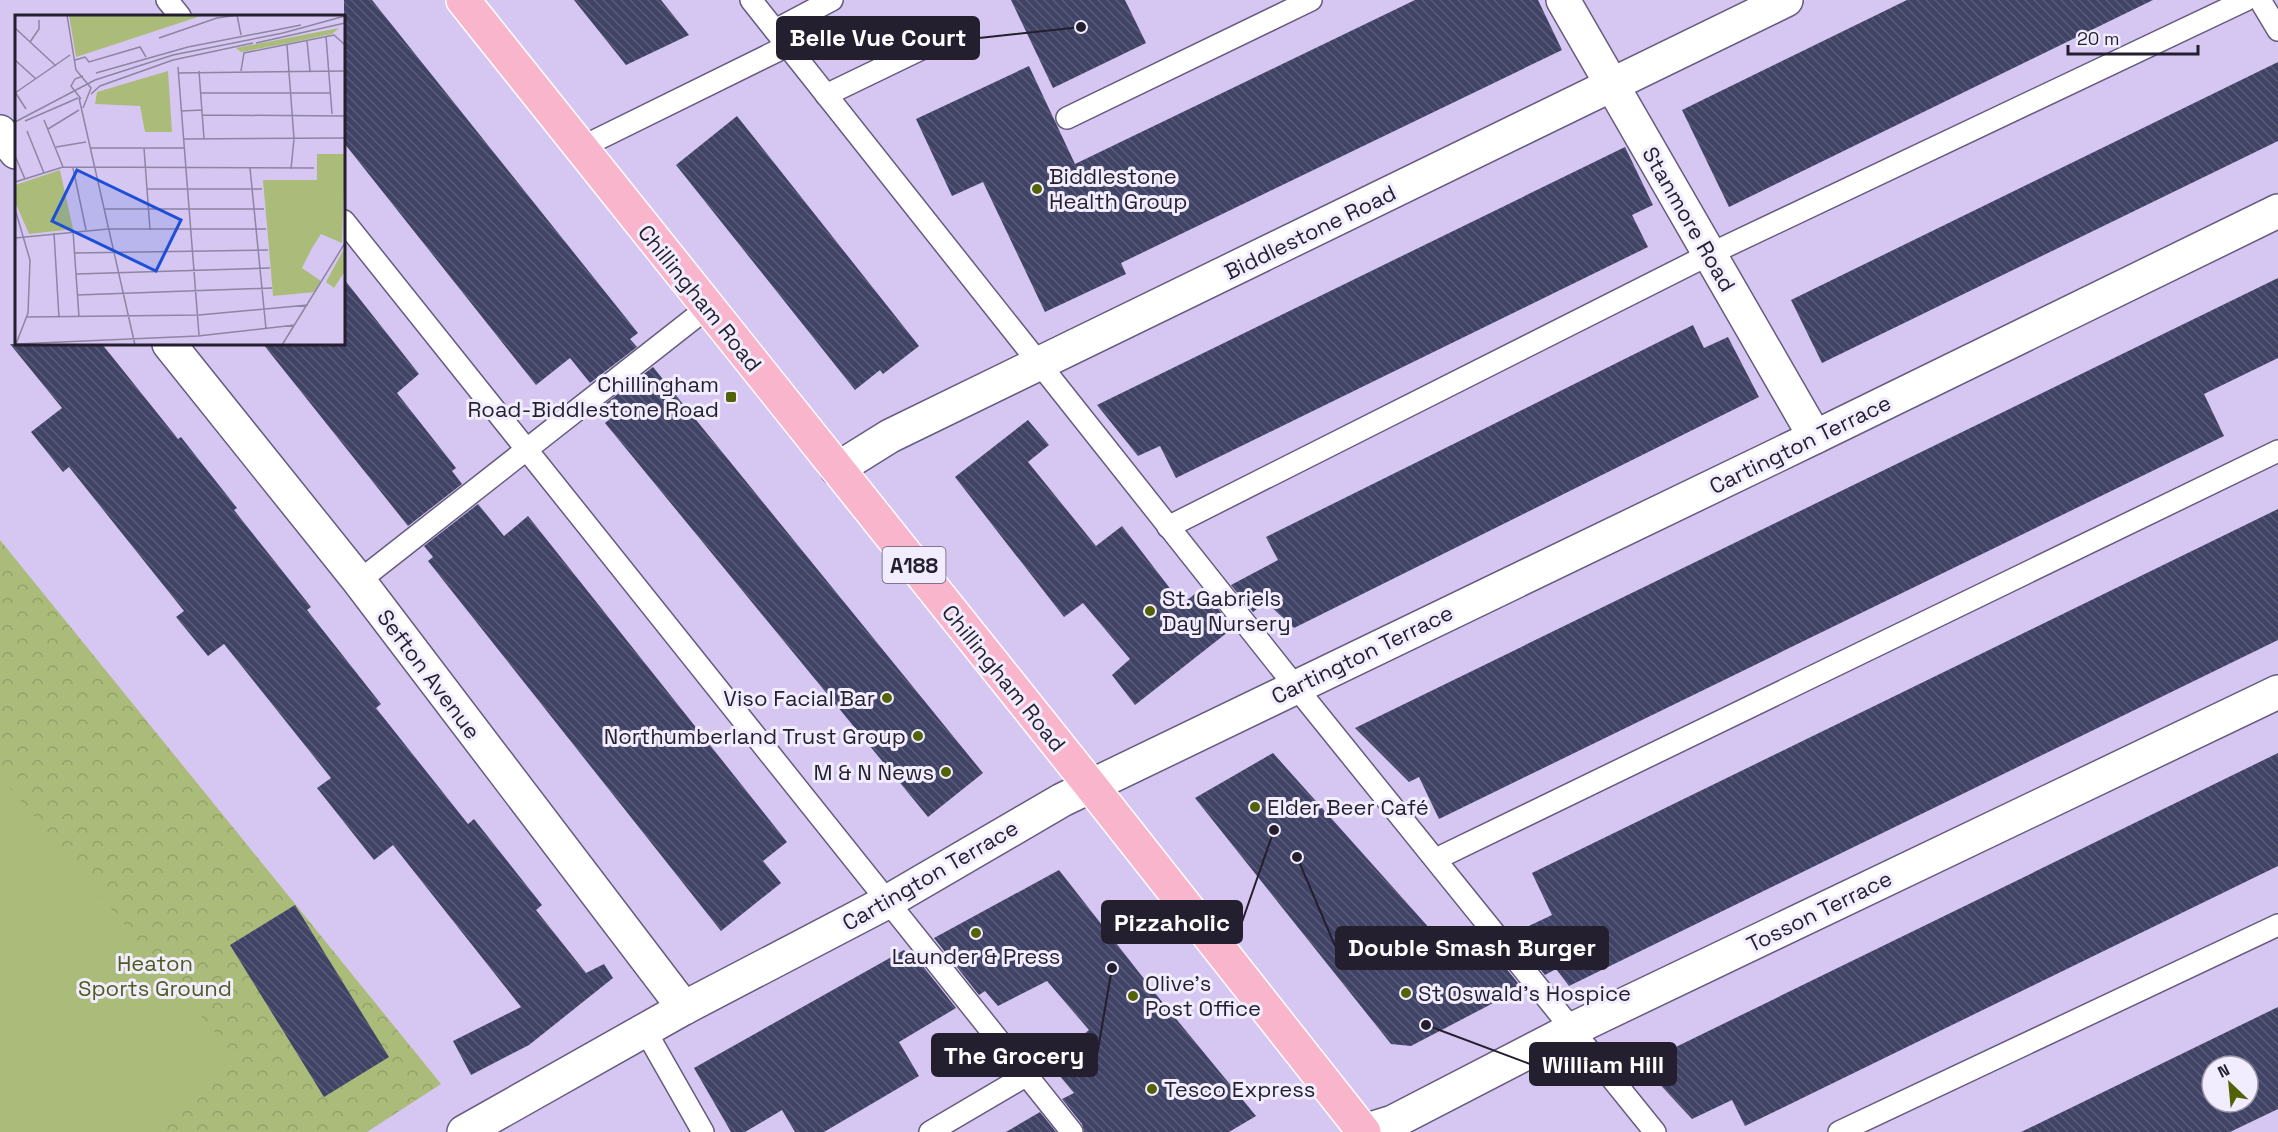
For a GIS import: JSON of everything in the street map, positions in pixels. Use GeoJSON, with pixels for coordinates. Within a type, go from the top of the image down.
{"type":"FeatureCollection","features":[{"type":"Feature","properties":{"kind":"main road","name":"Chillingham Road"},"geometry":{"type":"LineString","coordinates":[[462,0],[1090,786],[1362,1132]]}},
{"type":"Feature","properties":{"kind":"street","name":"Stanmore Road"},"geometry":{"type":"LineString","coordinates":[[1563,0],[1815,437]]}},
{"type":"Feature","properties":{"kind":"street","name":"Biddlestone Road"},"geometry":{"type":"LineString","coordinates":[[837,469],[890,436],[1786,0]]}},
{"type":"Feature","properties":{"kind":"street"},"geometry":{"type":"LineString","coordinates":[[0,132],[15,151]]}},
{"type":"Feature","properties":{"kind":"street","name":"Cartington Terrace"},"geometry":{"type":"LineString","coordinates":[[464,1132],[684,1008],[886,902],[1062,800],[2278,211]]}},
{"type":"Feature","properties":{"kind":"street","name":"Sefton Avenue"},"geometry":{"type":"LineString","coordinates":[[170,345],[359,581],[684,1008]]}},
{"type":"Feature","properties":{"kind":"street","name":"Tosson Terrace"},"geometry":{"type":"LineString","coordinates":[[1362,1132],[1393,1122],[1571,1030],[2278,692]]}},
{"type":"Feature","properties":{"kind":"lane"},"geometry":{"type":"LineString","coordinates":[[167,0],[179,15]]}},
{"type":"Feature","properties":{"kind":"lane"},"geometry":{"type":"LineString","coordinates":[[751,0],[1168,527],[1655,1132]]}},
{"type":"Feature","properties":{"kind":"lane"},"geometry":{"type":"LineString","coordinates":[[580,148],[781,38],[832,0]]}},
{"type":"Feature","properties":{"kind":"lane"},"geometry":{"type":"LineString","coordinates":[[1067,118],[1311,0]]}},
{"type":"Feature","properties":{"kind":"lane"},"geometry":{"type":"LineString","coordinates":[[1168,527],[1710,254],[2246,0]]}},
{"type":"Feature","properties":{"kind":"lane"},"geometry":{"type":"LineString","coordinates":[[2260,0],[2278,30]]}},
{"type":"Feature","properties":{"kind":"lane"},"geometry":{"type":"LineString","coordinates":[[826,95],[944,38]]}},
{"type":"Feature","properties":{"kind":"lane"},"geometry":{"type":"LineString","coordinates":[[345,222],[1072,1132]]}},
{"type":"Feature","properties":{"kind":"lane"},"geometry":{"type":"LineString","coordinates":[[359,581],[707,308]]}},
{"type":"Feature","properties":{"kind":"lane"},"geometry":{"type":"LineString","coordinates":[[1436,859],[2278,451]]}},
{"type":"Feature","properties":{"kind":"lane"},"geometry":{"type":"LineString","coordinates":[[1839,1132],[2278,925]]}},
{"type":"Feature","properties":{"kind":"lane"},"geometry":{"type":"LineString","coordinates":[[645,1030],[703,1132]]}},
{"type":"Feature","properties":{"kind":"lane"},"geometry":{"type":"LineString","coordinates":[[930,1132],[1027,1075]]}},
{"type":"Feature","properties":{"kind":"green space","name":"Heaton Sports Ground"},"geometry":{"type":"Polygon","coordinates":[[[0,540],[441,1084],[367,1132],[0,1132],[0,540]]]}},
{"type":"Feature","properties":{"kind":"green space"},"geometry":{"type":"Polygon","coordinates":[[[0,776],[237,1059],[150,1132],[0,1132],[0,776]]]}},
{"type":"Feature","properties":{"kind":"building"},"geometry":{"type":"Polygon","coordinates":[[[344,0],[372,0],[638,333],[630,339],[637,347],[590,383],[570,358],[536,385],[345,144],[344,0]]]}},
{"type":"Feature","properties":{"kind":"building"},"geometry":{"type":"Polygon","coordinates":[[[574,0],[661,0],[689,35],[626,65],[574,0]]]}},
{"type":"Feature","properties":{"kind":"building"},"geometry":{"type":"Polygon","coordinates":[[[1011,0],[1125,0],[1146,43],[1053,88],[1011,0]]]}},
{"type":"Feature","properties":{"kind":"building"},"geometry":{"type":"Polygon","coordinates":[[[1415,0],[1538,0],[1562,50],[1121,263],[1126,274],[1045,312],[983,182],[952,196],[916,119],[1029,66],[1075,164],[1415,0]]]}},
{"type":"Feature","properties":{"kind":"building"},"geometry":{"type":"Polygon","coordinates":[[[1907,0],[2153,0],[1729,207],[1682,110],[1907,0]]]}},
{"type":"Feature","properties":{"kind":"building"},"geometry":{"type":"Polygon","coordinates":[[[2278,62],[2278,141],[1822,363],[1791,300],[2278,62]]]}},
{"type":"Feature","properties":{"kind":"building"},"geometry":{"type":"Polygon","coordinates":[[[737,116],[919,346],[883,374],[880,370],[855,390],[676,165],[737,116]]]}},
{"type":"Feature","properties":{"kind":"building"},"geometry":{"type":"Polygon","coordinates":[[[1625,147],[1653,205],[1632,215],[1648,247],[1176,478],[1160,446],[1138,456],[1097,405],[1625,147]]]}},
{"type":"Feature","properties":{"kind":"building"},"geometry":{"type":"Polygon","coordinates":[[[2278,278],[2278,358],[2204,394],[2224,436],[1439,819],[1419,777],[1409,782],[1355,728],[2278,278]]]}},
{"type":"Feature","properties":{"kind":"building"},"geometry":{"type":"Polygon","coordinates":[[[345,280],[419,374],[397,393],[456,468],[452,471],[462,484],[408,526],[264,345],[345,345],[345,280]]]}},
{"type":"Feature","properties":{"kind":"building"},"geometry":{"type":"Polygon","coordinates":[[[1693,325],[1704,348],[1728,337],[1759,397],[1294,628],[1266,602],[1253,612],[1231,585],[1278,560],[1266,537],[1693,325]]]}},
{"type":"Feature","properties":{"kind":"building"},"geometry":{"type":"Polygon","coordinates":[[[10,344],[103,345],[178,439],[181,437],[237,508],[234,510],[311,607],[307,610],[381,704],[376,708],[468,824],[474,819],[542,905],[536,910],[586,973],[604,964],[613,978],[529,1045],[471,1075],[453,1041],[521,1007],[393,845],[374,860],[317,788],[331,778],[224,644],[208,656],[176,617],[184,611],[69,467],[63,472],[31,432],[62,408],[10,344]]]}},
{"type":"Feature","properties":{"kind":"building"},"geometry":{"type":"Polygon","coordinates":[[[653,367],[983,773],[928,817],[605,423],[615,415],[606,403],[653,367]]]}},
{"type":"Feature","properties":{"kind":"building"},"geometry":{"type":"Polygon","coordinates":[[[1028,420],[1049,445],[1028,462],[1096,546],[1122,526],[1182,604],[1195,594],[1201,600],[1208,596],[1233,628],[1135,705],[1112,675],[1130,659],[1083,603],[1064,617],[955,477],[1028,420]]]}},
{"type":"Feature","properties":{"kind":"building"},"geometry":{"type":"Polygon","coordinates":[[[478,504],[504,536],[528,516],[787,842],[763,861],[781,883],[721,931],[428,561],[433,557],[424,546],[478,504]]]}},
{"type":"Feature","properties":{"kind":"building"},"geometry":{"type":"Polygon","coordinates":[[[2278,509],[2278,640],[1569,986],[1556,969],[1545,975],[1512,934],[1552,915],[1532,873],[2278,509]]]}},
{"type":"Feature","properties":{"kind":"building"},"geometry":{"type":"Polygon","coordinates":[[[1273,753],[1456,958],[1471,948],[1474,952],[1488,946],[1522,988],[1411,1046],[1391,1044],[1195,798],[1273,753]]]}},
{"type":"Feature","properties":{"kind":"building"},"geometry":{"type":"Polygon","coordinates":[[[2278,753],[2278,866],[1745,1126],[1732,1100],[1692,1119],[1641,1064],[2278,753]]]}},
{"type":"Feature","properties":{"kind":"building"},"geometry":{"type":"Polygon","coordinates":[[[1059,870],[1159,998],[1256,1116],[1229,1132],[1084,1132],[1082,1124],[1062,1099],[1074,1093],[1049,1063],[1089,1030],[1047,981],[998,1006],[985,991],[979,995],[934,938],[1059,870]]]}},
{"type":"Feature","properties":{"kind":"building"},"geometry":{"type":"Polygon","coordinates":[[[295,905],[389,1057],[324,1097],[230,945],[295,905]]]}},
{"type":"Feature","properties":{"kind":"building"},"geometry":{"type":"Polygon","coordinates":[[[904,950],[907,953],[911,951],[956,1008],[899,1042],[919,1076],[824,1132],[795,1132],[782,1110],[745,1132],[731,1132],[694,1068],[904,950]]]}},
{"type":"Feature","properties":{"kind":"building"},"geometry":{"type":"Polygon","coordinates":[[[2278,1007],[2278,1109],[2230,1132],[2021,1132],[2278,1007]]]}},
{"type":"Feature","properties":{"kind":"building"},"geometry":{"type":"Polygon","coordinates":[[[1040,1112],[1056,1132],[1006,1132],[1040,1112]]]}},
{"type":"Feature","properties":{"kind":"place","name":"Belle Vue Court"},"geometry":{"type":"Point","coordinates":[1081,27]}},
{"type":"Feature","properties":{"kind":"place","name":"Biddlestone Health Group"},"geometry":{"type":"Point","coordinates":[1037,189]}},
{"type":"Feature","properties":{"kind":"place","name":"Chillingham Road-Biddlestone Road"},"geometry":{"type":"Point","coordinates":[731,397]}},
{"type":"Feature","properties":{"kind":"place","name":"St. Gabriels Day Nursery"},"geometry":{"type":"Point","coordinates":[1150,611]}},
{"type":"Feature","properties":{"kind":"place","name":"Viso Facial Bar"},"geometry":{"type":"Point","coordinates":[887,698]}},
{"type":"Feature","properties":{"kind":"place","name":"Northumberland Trust Group"},"geometry":{"type":"Point","coordinates":[918,736]}},
{"type":"Feature","properties":{"kind":"place","name":"M & N News"},"geometry":{"type":"Point","coordinates":[946,772]}},
{"type":"Feature","properties":{"kind":"place","name":"Elder Beer Café"},"geometry":{"type":"Point","coordinates":[1255,807]}},
{"type":"Feature","properties":{"kind":"place","name":"Pizzaholic"},"geometry":{"type":"Point","coordinates":[1274,830]}},
{"type":"Feature","properties":{"kind":"place","name":"Double Smash Burger"},"geometry":{"type":"Point","coordinates":[1297,857]}},
{"type":"Feature","properties":{"kind":"place","name":"Launder & Press"},"geometry":{"type":"Point","coordinates":[976,933]}},
{"type":"Feature","properties":{"kind":"place","name":"The Grocery"},"geometry":{"type":"Point","coordinates":[1112,968]}},
{"type":"Feature","properties":{"kind":"place","name":"St Oswald's Hospice"},"geometry":{"type":"Point","coordinates":[1406,993]}},
{"type":"Feature","properties":{"kind":"place","name":"Olive's Post Office"},"geometry":{"type":"Point","coordinates":[1133,996]}},
{"type":"Feature","properties":{"kind":"place","name":"William Hill"},"geometry":{"type":"Point","coordinates":[1426,1025]}},
{"type":"Feature","properties":{"kind":"place","name":"Tesco Express"},"geometry":{"type":"Point","coordinates":[1152,1089]}}]}
